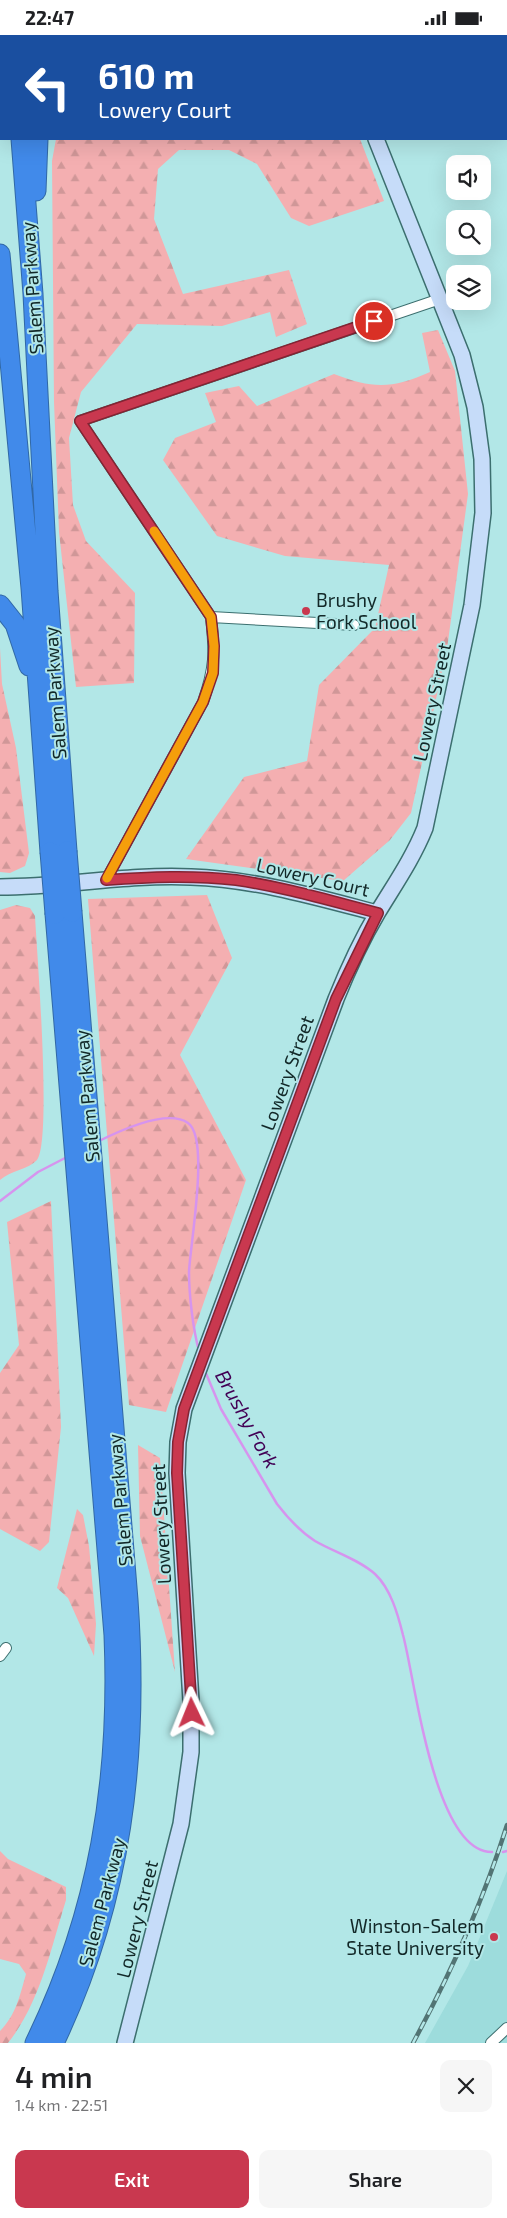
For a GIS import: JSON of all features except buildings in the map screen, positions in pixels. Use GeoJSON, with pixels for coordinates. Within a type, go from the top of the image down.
{"type":"FeatureCollection","features":[{"type":"Feature","properties":{"kind":"highway","name":"Salem Parkway"},"geometry":{"type":"LineString","coordinates":[[21,140],[33,294],[59,851],[87,1210],[129,1617],[131,1735],[123,1818],[110,1885],[87,1965],[57,2038]]}},
{"type":"Feature","properties":{"kind":"highway"},"geometry":{"type":"LineString","coordinates":[[33,294],[38,140]]}},
{"type":"Feature","properties":{"kind":"highway","name":"Salem Parkway"},"geometry":{"type":"LineString","coordinates":[[0,254],[32,588],[38,694],[59,851]]}},
{"type":"Feature","properties":{"kind":"highway"},"geometry":{"type":"LineString","coordinates":[[0,605],[10,615],[19,633],[38,694]]}},
{"type":"Feature","properties":{"kind":"highway","name":"Salem Parkway"},"geometry":{"type":"LineString","coordinates":[[35,2043],[68,1967],[90,1897],[104,1832],[115,1734],[114,1635],[92,1349],[87,1210]]}},
{"type":"Feature","properties":{"kind":"main road","name":"Lowery Street"},"geometry":{"type":"LineString","coordinates":[[125,2043],[178,1839],[190,1768],[191,1701],[177,1457],[180,1428],[190,1390],[336,999],[378,913],[414,854],[429,814],[472,605],[480,545],[484,485],[477,416],[462,355],[376,140]]}},
{"type":"Feature","properties":{"kind":"main road","name":"Lowery Court"},"geometry":{"type":"LineString","coordinates":[[0,887],[174,876],[235,880],[279,888],[378,913]]}},
{"type":"Feature","properties":{"kind":"street"},"geometry":{"type":"LineString","coordinates":[[106,880],[203,702],[213,673],[214,646],[211,617],[80,421],[440,299]]}},
{"type":"Feature","properties":{"kind":"street"},"geometry":{"type":"LineString","coordinates":[[211,617],[354,625]]}},
{"type":"Feature","properties":{"kind":"street"},"geometry":{"type":"LineString","coordinates":[[491,2043],[507,2028]]}},
{"type":"Feature","properties":{"kind":"shaded area","name":"Winston-Salem State University"},"geometry":{"type":"Polygon","coordinates":[[[507,1871],[507,2043],[425,2043],[468,1966],[507,1871]]]}},
{"type":"Feature","properties":{"kind":"green space"},"geometry":{"type":"Polygon","coordinates":[[[56,140],[360,140],[384,201],[309,226],[291,218],[257,164],[229,150],[179,150],[158,169],[154,219],[183,294],[289,270],[307,324],[276,337],[270,312],[222,326],[137,324],[81,392],[69,438],[73,505],[86,541],[135,593],[134,683],[76,687],[59,532],[54,402],[52,161],[56,140]]]}},
{"type":"Feature","properties":{"kind":"green space"},"geometry":{"type":"Polygon","coordinates":[[[438,330],[455,371],[468,494],[447,649],[411,813],[390,840],[343,881],[186,859],[244,777],[307,761],[319,685],[375,628],[389,565],[285,556],[217,536],[163,460],[175,438],[216,422],[205,393],[239,386],[257,406],[334,374],[371,384],[382,385],[404,382],[430,372],[422,333],[438,330]]]}},
{"type":"Feature","properties":{"kind":"green space"},"geometry":{"type":"Polygon","coordinates":[[[0,648],[2,684],[16,748],[29,853],[25,866],[10,873],[0,872],[0,648]]]}},
{"type":"Feature","properties":{"kind":"green space"},"geometry":{"type":"Polygon","coordinates":[[[207,895],[232,958],[180,1055],[246,1180],[166,1412],[129,1405],[88,899],[207,895]]]}},
{"type":"Feature","properties":{"kind":"green space"},"geometry":{"type":"Polygon","coordinates":[[[16,905],[30,908],[35,916],[42,1044],[43,1119],[41,1146],[37,1160],[0,1180],[0,910],[16,905]]]}},
{"type":"Feature","properties":{"kind":"green space"},"geometry":{"type":"Polygon","coordinates":[[[51,1201],[61,1427],[49,1542],[40,1551],[0,1529],[0,1373],[19,1345],[7,1222],[51,1201]]]}},
{"type":"Feature","properties":{"kind":"green space"},"geometry":{"type":"Polygon","coordinates":[[[138,1445],[160,1458],[175,1672],[140,1536],[138,1445]]]}},
{"type":"Feature","properties":{"kind":"green space"},"geometry":{"type":"Polygon","coordinates":[[[77,1509],[83,1515],[89,1546],[96,1624],[94,1656],[68,1598],[57,1588],[77,1509]]]}},
{"type":"Feature","properties":{"kind":"green space"},"geometry":{"type":"Polygon","coordinates":[[[0,1851],[8,1859],[66,1887],[66,1900],[43,1975],[28,2011],[8,2043],[0,2043],[0,2031],[14,2011],[26,1974],[19,1964],[0,1959],[0,1851]]]}},
{"type":"Feature","properties":{"kind":"waterway","name":"Brushy Fork"},"geometry":{"type":"LineString","coordinates":[[97,1142],[142,1123],[168,1118],[179,1119],[188,1123],[194,1133],[198,1149],[198,1170],[189,1281],[193,1322],[199,1351]]}},
{"type":"Feature","properties":{"kind":"waterway","name":"Brushy Fork"},"geometry":{"type":"LineString","coordinates":[[0,1201],[38,1172],[67,1157]]}},
{"type":"Feature","properties":{"kind":"waterway","name":"Brushy Fork"},"geometry":{"type":"LineString","coordinates":[[205,1371],[221,1409],[281,1509],[294,1524],[315,1541],[354,1560],[381,1580],[393,1603],[401,1627],[430,1760],[442,1795],[455,1825],[472,1845],[492,1852]]}},
{"type":"Feature","properties":{"kind":"waterway","name":"Brushy Fork"},"geometry":{"type":"LineString","coordinates":[[503,1852],[507,1851]]}},
{"type":"Feature","properties":{"kind":"railway"},"geometry":{"type":"LineString","coordinates":[[413,2043],[465,1937],[488,1882],[507,1825]]}},
{"type":"Feature","properties":{"kind":"slow traffic"},"geometry":{"type":"LineString","coordinates":[[107,878],[203,702],[213,673],[214,646],[211,617],[154,531]]}},
{"type":"Feature","properties":{"kind":"place","name":"Brushy Fork School"},"geometry":{"type":"Point","coordinates":[306,611]}},
{"type":"Feature","properties":{"kind":"place","name":"Winston-Salem State University"},"geometry":{"type":"Point","coordinates":[494,1937]}},
{"type":"Feature","properties":{"kind":"route"},"geometry":{"type":"LineString","coordinates":[[192,1713],[177,1473],[178,1442],[184,1409],[196,1372],[336,999],[357,952],[378,913],[279,888],[235,880],[166,876],[106,880],[203,702],[213,673],[214,646],[211,617],[80,421],[374,321]]}}]}
